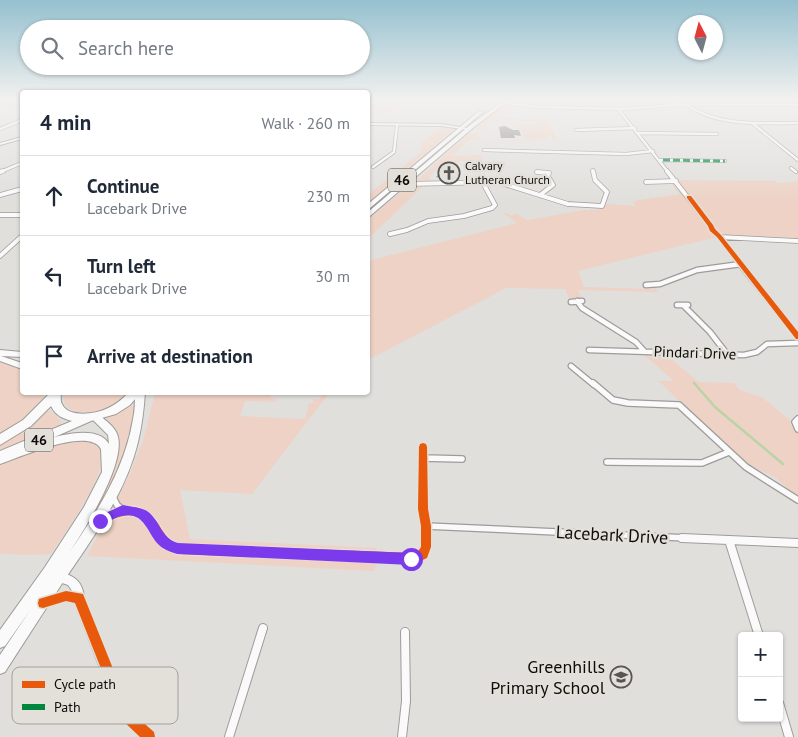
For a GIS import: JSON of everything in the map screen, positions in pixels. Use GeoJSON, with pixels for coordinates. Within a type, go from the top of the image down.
{"type":"FeatureCollection","features":[{"type":"Feature","properties":{"kind":"highway","name":"46"},"geometry":{"type":"LineString","coordinates":[[0,440],[27,423],[53,395]]}},
{"type":"Feature","properties":{"kind":"highway","name":"46"},"geometry":{"type":"LineString","coordinates":[[54,395],[56,405],[64,414],[74,418],[93,417]]}},
{"type":"Feature","properties":{"kind":"highway","name":"46"},"geometry":{"type":"LineString","coordinates":[[0,458],[120,407],[133,395]]}},
{"type":"Feature","properties":{"kind":"main road","name":"46"},"geometry":{"type":"LineString","coordinates":[[370,205],[406,182],[456,133]]}},
{"type":"Feature","properties":{"kind":"main road","name":"46"},"geometry":{"type":"LineString","coordinates":[[370,213],[465,133]]}},
{"type":"Feature","properties":{"kind":"main road"},"geometry":{"type":"LineString","coordinates":[[0,667],[95,525],[113,494],[129,457],[137,429],[140,395]]}},
{"type":"Feature","properties":{"kind":"main road"},"geometry":{"type":"LineString","coordinates":[[0,641],[82,522],[106,475],[115,449],[114,439],[110,429],[93,417]]}},
{"type":"Feature","properties":{"kind":"main road"},"geometry":{"type":"LineString","coordinates":[[0,458],[65,439],[89,436],[100,440],[104,445],[106,475]]}},
{"type":"Feature","properties":{"kind":"main road"},"geometry":{"type":"LineString","coordinates":[[41,581],[60,577]]}},
{"type":"Feature","properties":{"kind":"street"},"geometry":{"type":"LineString","coordinates":[[373,167],[394,152],[396,133]]}},
{"type":"Feature","properties":{"kind":"street"},"geometry":{"type":"LineString","coordinates":[[638,133],[661,160],[711,226],[712,230],[719,236],[798,337]]}},
{"type":"Feature","properties":{"kind":"street"},"geometry":{"type":"LineString","coordinates":[[669,133],[717,134]]}},
{"type":"Feature","properties":{"kind":"street"},"geometry":{"type":"LineString","coordinates":[[765,133],[798,160]]}},
{"type":"Feature","properties":{"kind":"street"},"geometry":{"type":"LineString","coordinates":[[1,142],[20,138]]}},
{"type":"Feature","properties":{"kind":"street"},"geometry":{"type":"LineString","coordinates":[[484,150],[654,153]]}},
{"type":"Feature","properties":{"kind":"street"},"geometry":{"type":"LineString","coordinates":[[661,160],[726,161]]}},
{"type":"Feature","properties":{"kind":"street"},"geometry":{"type":"LineString","coordinates":[[0,172],[20,164]]}},
{"type":"Feature","properties":{"kind":"street"},"geometry":{"type":"LineString","coordinates":[[406,182],[426,184],[505,183],[568,204],[604,206],[607,194],[595,180],[593,171]]}},
{"type":"Feature","properties":{"kind":"street"},"geometry":{"type":"LineString","coordinates":[[538,172],[548,173],[553,185],[540,195]]}},
{"type":"Feature","properties":{"kind":"street"},"geometry":{"type":"LineString","coordinates":[[646,182],[676,181]]}},
{"type":"Feature","properties":{"kind":"street"},"geometry":{"type":"LineString","coordinates":[[390,234],[407,230],[428,221],[464,216],[492,208],[494,203],[483,183]]}},
{"type":"Feature","properties":{"kind":"street"},"geometry":{"type":"LineString","coordinates":[[0,195],[20,190]]}},
{"type":"Feature","properties":{"kind":"street"},"geometry":{"type":"LineString","coordinates":[[0,215],[20,215]]}},
{"type":"Feature","properties":{"kind":"street"},"geometry":{"type":"LineString","coordinates":[[719,236],[798,241]]}},
{"type":"Feature","properties":{"kind":"street"},"geometry":{"type":"LineString","coordinates":[[0,256],[20,238]]}},
{"type":"Feature","properties":{"kind":"street"},"geometry":{"type":"LineString","coordinates":[[646,285],[660,284],[697,270],[741,264]]}},
{"type":"Feature","properties":{"kind":"street"},"geometry":{"type":"LineString","coordinates":[[577,301],[582,308],[638,343],[645,352]]}},
{"type":"Feature","properties":{"kind":"street"},"geometry":{"type":"LineString","coordinates":[[683,305],[710,332],[727,354]]}},
{"type":"Feature","properties":{"kind":"street","name":"Pindari Drive"},"geometry":{"type":"LineString","coordinates":[[589,350],[727,354],[753,353],[771,343],[798,343]]}},
{"type":"Feature","properties":{"kind":"street"},"geometry":{"type":"LineString","coordinates":[[0,353],[20,358]]}},
{"type":"Feature","properties":{"kind":"street"},"geometry":{"type":"LineString","coordinates":[[0,358],[20,358]]}},
{"type":"Feature","properties":{"kind":"street"},"geometry":{"type":"LineString","coordinates":[[570,366],[614,400],[628,403],[678,405],[729,452],[754,472],[798,500]]}},
{"type":"Feature","properties":{"kind":"street"},"geometry":{"type":"LineString","coordinates":[[798,419],[795,422],[798,429]]}},
{"type":"Feature","properties":{"kind":"street"},"geometry":{"type":"LineString","coordinates":[[95,525],[110,515],[123,510],[137,512],[146,517],[161,540],[171,547],[195,550],[411,559],[420,556],[425,550],[423,447]]}},
{"type":"Feature","properties":{"kind":"street"},"geometry":{"type":"LineString","coordinates":[[607,462],[696,463],[708,462],[729,452]]}},
{"type":"Feature","properties":{"kind":"street"},"geometry":{"type":"LineString","coordinates":[[423,458],[462,459]]}},
{"type":"Feature","properties":{"kind":"street"},"geometry":{"type":"LineString","coordinates":[[113,494],[115,502],[123,510]]}},
{"type":"Feature","properties":{"kind":"street","name":"Lacebark Drive"},"geometry":{"type":"LineString","coordinates":[[426,526],[798,543]]}},
{"type":"Feature","properties":{"kind":"street"},"geometry":{"type":"LineString","coordinates":[[729,540],[758,632]]}},
{"type":"Feature","properties":{"kind":"street"},"geometry":{"type":"LineString","coordinates":[[60,577],[75,583],[106,667]]}},
{"type":"Feature","properties":{"kind":"street"},"geometry":{"type":"LineString","coordinates":[[43,603],[66,596],[79,598]]}},
{"type":"Feature","properties":{"kind":"street"},"geometry":{"type":"LineString","coordinates":[[229,737],[263,628]]}},
{"type":"Feature","properties":{"kind":"street"},"geometry":{"type":"LineString","coordinates":[[402,737],[406,701],[404,632]]}},
{"type":"Feature","properties":{"kind":"street"},"geometry":{"type":"LineString","coordinates":[[783,715],[790,737]]}},
{"type":"Feature","properties":{"kind":"street"},"geometry":{"type":"LineString","coordinates":[[135,724],[149,737]]}},
{"type":"Feature","properties":{"kind":"shaded area"},"geometry":{"type":"Polygon","coordinates":[[[433,133],[451,133],[370,201],[370,193],[422,151],[422,141],[433,133]]]}},
{"type":"Feature","properties":{"kind":"shaded area"},"geometry":{"type":"Polygon","coordinates":[[[469,133],[480,133],[479,139],[525,140],[523,133],[554,133],[558,141],[547,141],[553,140],[551,135],[546,136],[547,139],[542,139],[544,141],[470,140],[452,156],[482,155],[483,161],[480,161],[481,168],[477,161],[458,161],[458,168],[455,163],[444,162],[429,177],[433,182],[417,182],[469,133]]]}},
{"type":"Feature","properties":{"kind":"shaded area"},"geometry":{"type":"Polygon","coordinates":[[[677,180],[775,181],[777,183],[798,181],[798,240],[786,237],[781,237],[782,239],[724,235],[714,226],[677,180]]]}},
{"type":"Feature","properties":{"kind":"shaded area"},"geometry":{"type":"Polygon","coordinates":[[[670,182],[675,184],[717,237],[578,271],[584,287],[656,288],[658,292],[578,290],[582,300],[570,300],[565,289],[506,288],[370,359],[370,260],[517,223],[503,213],[512,216],[515,213],[527,220],[585,210],[598,210],[606,204],[635,206],[633,201],[679,194],[670,182]]]}},
{"type":"Feature","properties":{"kind":"shaded area"},"geometry":{"type":"Polygon","coordinates":[[[423,186],[370,237],[370,217],[407,187],[423,186]]]}},
{"type":"Feature","properties":{"kind":"shaded area"},"geometry":{"type":"Polygon","coordinates":[[[643,354],[666,355],[699,382],[734,383],[740,390],[763,398],[790,420],[791,426],[798,432],[798,498],[775,477],[747,464],[720,442],[659,381],[674,381],[643,354]]]}},
{"type":"Feature","properties":{"kind":"shaded area"},"geometry":{"type":"Polygon","coordinates":[[[0,361],[20,370],[20,395],[44,395],[38,407],[32,413],[0,436],[0,361]]]}},
{"type":"Feature","properties":{"kind":"shaded area"},"geometry":{"type":"Polygon","coordinates":[[[63,395],[127,395],[110,407],[88,412],[73,410],[67,407],[63,395]]]}},
{"type":"Feature","properties":{"kind":"shaded area"},"geometry":{"type":"Polygon","coordinates":[[[154,395],[271,395],[270,398],[276,398],[275,402],[245,401],[240,416],[305,419],[309,403],[313,403],[313,399],[320,399],[321,395],[327,395],[252,494],[180,490],[190,539],[377,548],[375,571],[87,556],[129,476],[143,441],[154,395]]]}},
{"type":"Feature","properties":{"kind":"shaded area"},"geometry":{"type":"Polygon","coordinates":[[[131,406],[135,407],[129,442],[112,484],[65,564],[49,577],[116,461],[119,449],[117,433],[106,419],[131,406]]]}},
{"type":"Feature","properties":{"kind":"shaded area"},"geometry":{"type":"Polygon","coordinates":[[[51,411],[61,421],[61,425],[0,452],[0,444],[18,434],[46,412],[51,411]]]}},
{"type":"Feature","properties":{"kind":"shaded area"},"geometry":{"type":"Polygon","coordinates":[[[88,439],[95,442],[102,451],[99,474],[75,518],[51,554],[0,554],[0,465],[54,445],[88,439]]]}},
{"type":"Feature","properties":{"kind":"building"},"geometry":{"type":"Polygon","coordinates":[[[500,133],[520,133],[521,136],[514,135],[515,138],[501,138],[500,133]]]}},
{"type":"Feature","properties":{"kind":"building","name":"Calvary Lutheran Church"},"geometry":{"type":"Polygon","coordinates":[[[453,168],[460,170],[446,179],[436,177],[444,169],[451,170],[453,168]]]}},
{"type":"Feature","properties":{"kind":"waterway"},"geometry":{"type":"LineString","coordinates":[[696,385],[694,383],[715,407],[783,464]]}},
{"type":"Feature","properties":{"kind":"marked path"},"geometry":{"type":"LineString","coordinates":[[663,160],[725,161]]}},
{"type":"Feature","properties":{"kind":"cycle path"},"geometry":{"type":"LineString","coordinates":[[689,197],[712,230],[719,236],[798,337]]}},
{"type":"Feature","properties":{"kind":"cycle path"},"geometry":{"type":"LineString","coordinates":[[95,525],[114,514],[136,511],[148,519],[167,544],[178,549],[416,558],[423,554],[426,547],[426,526],[423,509],[423,447]]}},
{"type":"Feature","properties":{"kind":"cycle path"},"geometry":{"type":"LineString","coordinates":[[43,603],[66,596],[79,598],[106,667]]}},
{"type":"Feature","properties":{"kind":"cycle path"},"geometry":{"type":"LineString","coordinates":[[135,724],[149,737]]}},
{"type":"Feature","properties":{"kind":"place","name":"Calvary Lutheran Church"},"geometry":{"type":"Point","coordinates":[449,173]}},
{"type":"Feature","properties":{"kind":"place","name":"Greenhills Primary School"},"geometry":{"type":"Point","coordinates":[621,677]}},
{"type":"Feature","properties":{"kind":"route"},"geometry":{"type":"LineString","coordinates":[[100,521],[123,510],[137,512],[150,520],[161,540],[166,544],[186,550],[411,559]]}}]}
